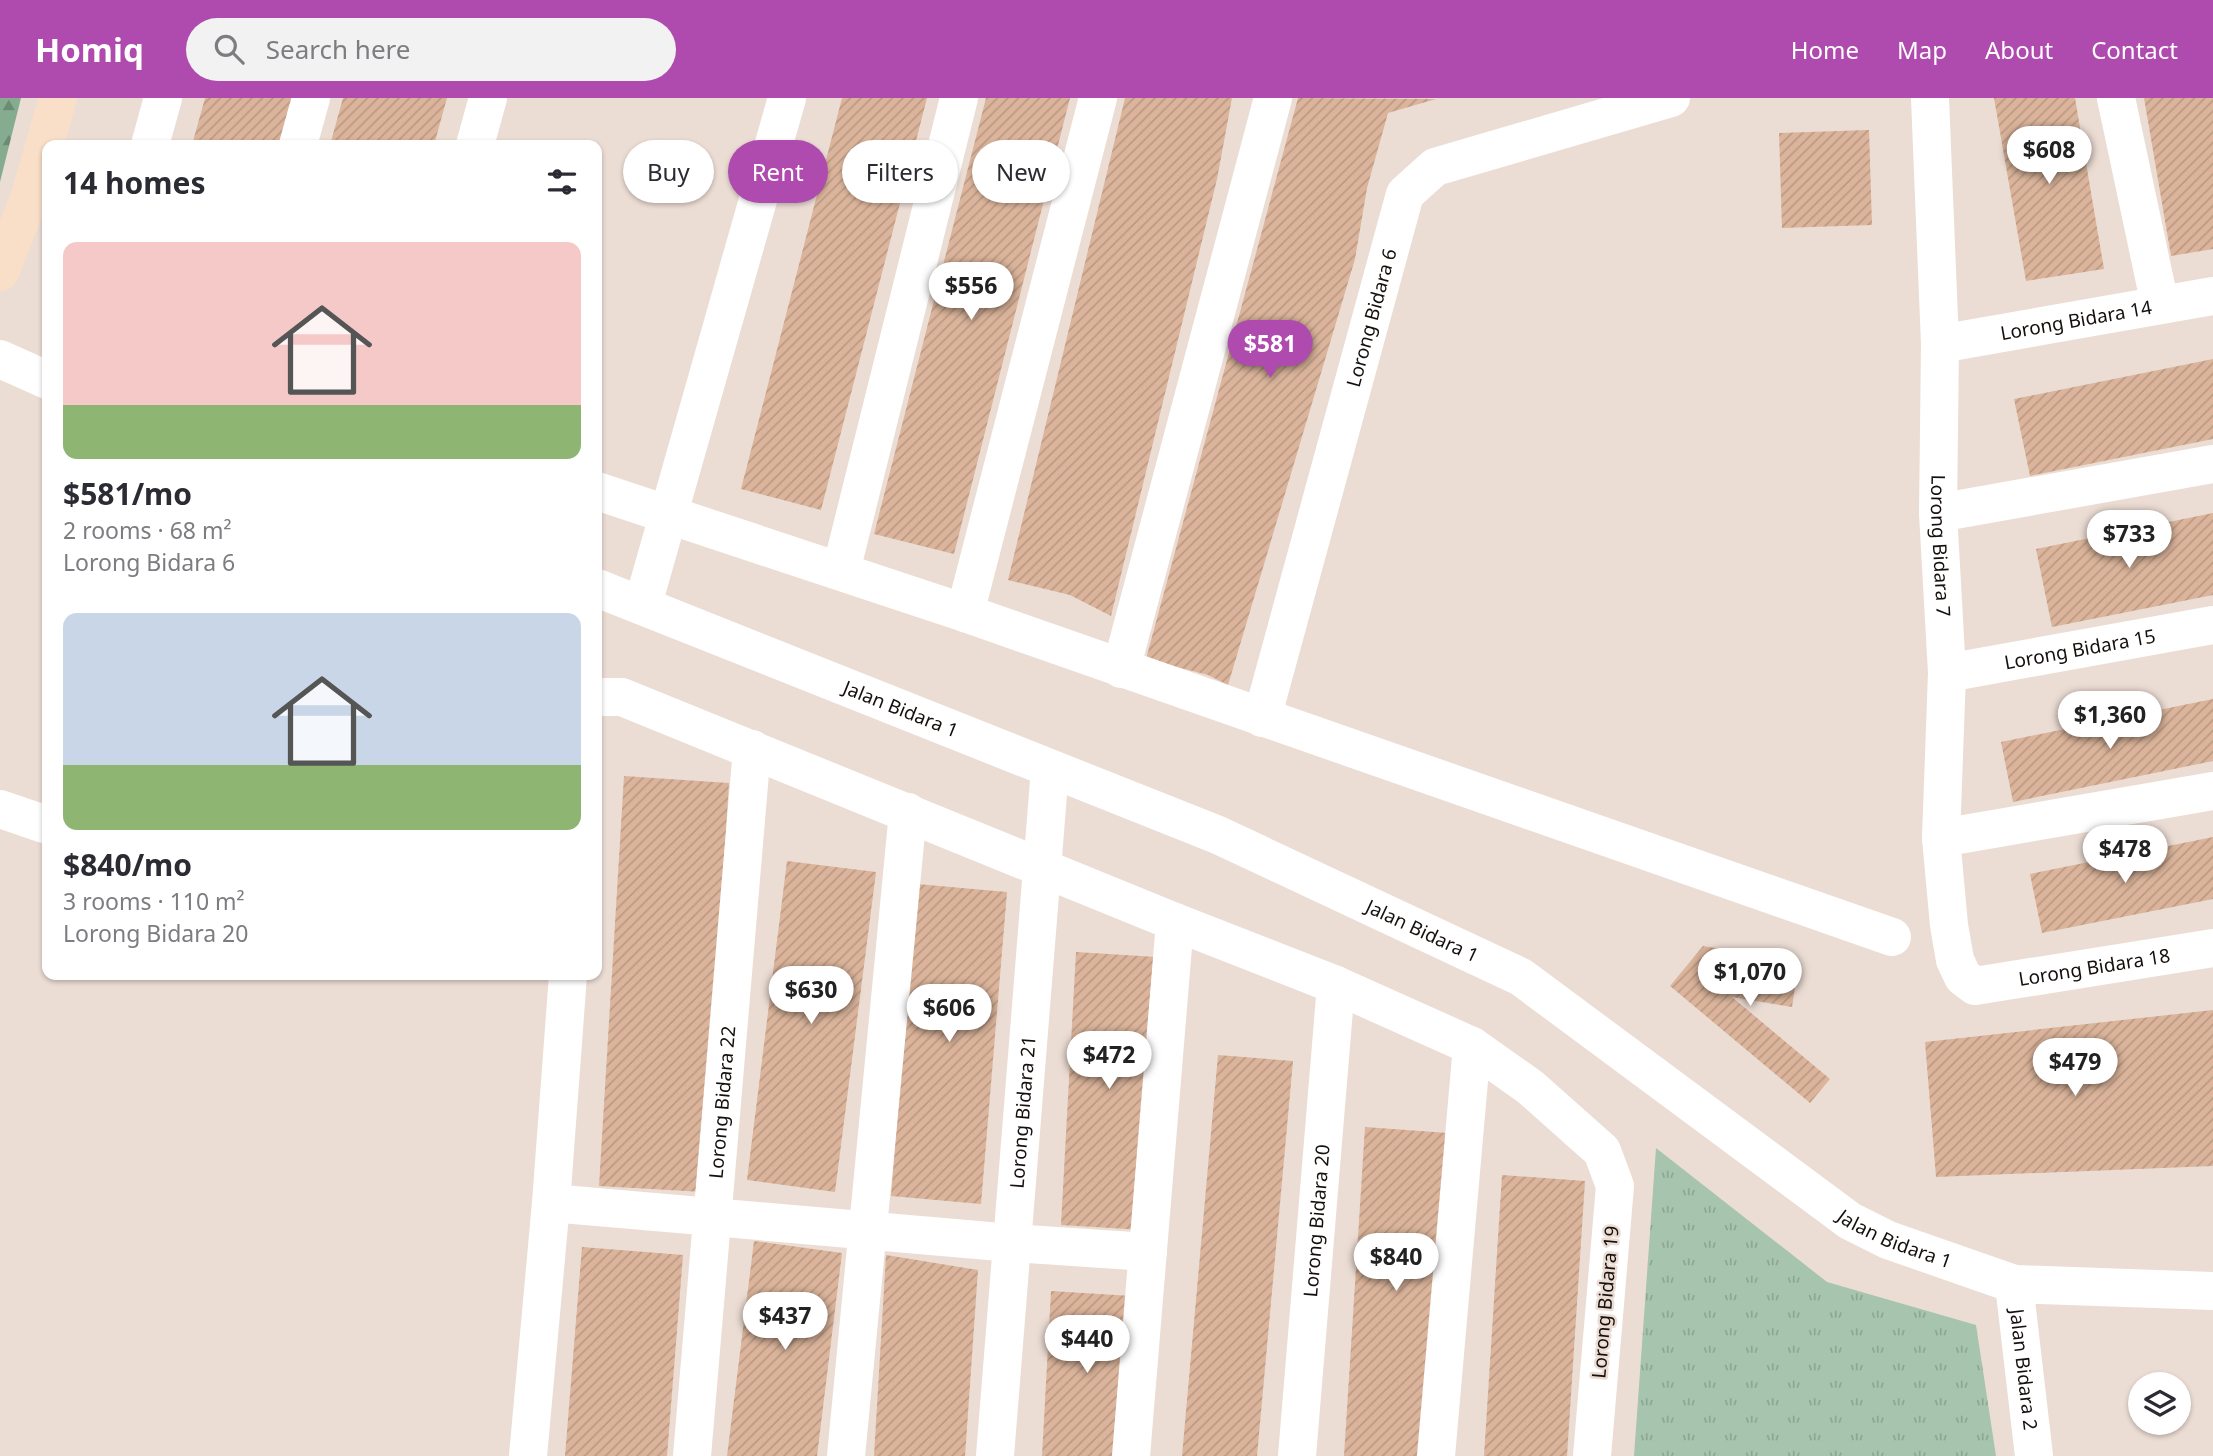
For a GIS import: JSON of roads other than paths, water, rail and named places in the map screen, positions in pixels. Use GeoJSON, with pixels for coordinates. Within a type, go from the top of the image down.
{"type":"FeatureCollection","features":[{"type":"Feature","properties":{"kind":"main road"},"geometry":{"type":"LineString","coordinates":[[46,140],[58,98]]}},
{"type":"Feature","properties":{"kind":"main road"},"geometry":{"type":"LineString","coordinates":[[0,272],[30,196],[42,154]]}},
{"type":"Feature","properties":{"kind":"street"},"geometry":{"type":"LineString","coordinates":[[151,140],[163,98]]}},
{"type":"Feature","properties":{"kind":"street"},"geometry":{"type":"LineString","coordinates":[[299,140],[311,98]]}},
{"type":"Feature","properties":{"kind":"street"},"geometry":{"type":"LineString","coordinates":[[476,140],[488,98]]}},
{"type":"Feature","properties":{"kind":"street"},"geometry":{"type":"LineString","coordinates":[[643,604],[787,98]]}},
{"type":"Feature","properties":{"kind":"street"},"geometry":{"type":"LineString","coordinates":[[841,571],[959,98]]}},
{"type":"Feature","properties":{"kind":"street"},"geometry":{"type":"LineString","coordinates":[[965,613],[1098,98]]}},
{"type":"Feature","properties":{"kind":"street"},"geometry":{"type":"LineString","coordinates":[[1121,668],[1273,98]]}},
{"type":"Feature","properties":{"kind":"street","name":"Lorong Bidara 6"},"geometry":{"type":"LineString","coordinates":[[1262,718],[1405,194],[1435,167],[1671,98]]}},
{"type":"Feature","properties":{"kind":"street","name":"Lorong Bidara 7"},"geometry":{"type":"LineString","coordinates":[[1930,98],[1940,344],[1938,513],[1947,673],[1941,838],[1955,960],[1963,977],[1975,986]]}},
{"type":"Feature","properties":{"kind":"street"},"geometry":{"type":"LineString","coordinates":[[2116,98],[2160,305]]}},
{"type":"Feature","properties":{"kind":"street","name":"Lorong Bidara 14"},"geometry":{"type":"LineString","coordinates":[[1940,344],[2213,296]]}},
{"type":"Feature","properties":{"kind":"street"},"geometry":{"type":"LineString","coordinates":[[0,359],[42,378]]}},
{"type":"Feature","properties":{"kind":"street"},"geometry":{"type":"LineString","coordinates":[[1938,513],[2213,464]]}},
{"type":"Feature","properties":{"kind":"street"},"geometry":{"type":"LineString","coordinates":[[602,493],[965,613],[1892,937]]}},
{"type":"Feature","properties":{"kind":"street","name":"Jalan Bidara 1"},"geometry":{"type":"LineString","coordinates":[[602,590],[1218,835],[1521,977],[1850,1221],[1888,1240],[2014,1284],[2213,1290]]}},
{"type":"Feature","properties":{"kind":"street","name":"Lorong Bidara 15"},"geometry":{"type":"LineString","coordinates":[[1947,673],[2213,625]]}},
{"type":"Feature","properties":{"kind":"street"},"geometry":{"type":"LineString","coordinates":[[602,697],[622,697],[752,749],[1336,985],[1472,1046],[1436,1456]]}},
{"type":"Feature","properties":{"kind":"street","name":"Lorong Bidara 22"},"geometry":{"type":"LineString","coordinates":[[692,1456],[752,749]]}},
{"type":"Feature","properties":{"kind":"street","name":"Lorong Bidara 21"},"geometry":{"type":"LineString","coordinates":[[995,1456],[1050,769]]}},
{"type":"Feature","properties":{"kind":"street"},"geometry":{"type":"LineString","coordinates":[[1941,838],[2213,791]]}},
{"type":"Feature","properties":{"kind":"street"},"geometry":{"type":"LineString","coordinates":[[0,809],[42,823]]}},
{"type":"Feature","properties":{"kind":"street"},"geometry":{"type":"LineString","coordinates":[[846,1456],[908,812]]}},
{"type":"Feature","properties":{"kind":"street"},"geometry":{"type":"LineString","coordinates":[[1131,1456],[1175,922]]}},
{"type":"Feature","properties":{"kind":"street","name":"Lorong Bidara 18"},"geometry":{"type":"LineString","coordinates":[[1975,986],[2213,948]]}},
{"type":"Feature","properties":{"kind":"street"},"geometry":{"type":"LineString","coordinates":[[528,1456],[568,980]]}},
{"type":"Feature","properties":{"kind":"street","name":"Lorong Bidara 20"},"geometry":{"type":"LineString","coordinates":[[1297,1456],[1336,985]]}},
{"type":"Feature","properties":{"kind":"street","name":"Lorong Bidara 19"},"geometry":{"type":"LineString","coordinates":[[1472,1046],[1530,1087],[1602,1151],[1615,1186],[1592,1456]]}},
{"type":"Feature","properties":{"kind":"street"},"geometry":{"type":"LineString","coordinates":[[551,1203],[1012,1243],[1148,1252]]}},
{"type":"Feature","properties":{"kind":"street","name":"Jalan Bidara 2"},"geometry":{"type":"LineString","coordinates":[[2014,1284],[2034,1456]]}}]}
